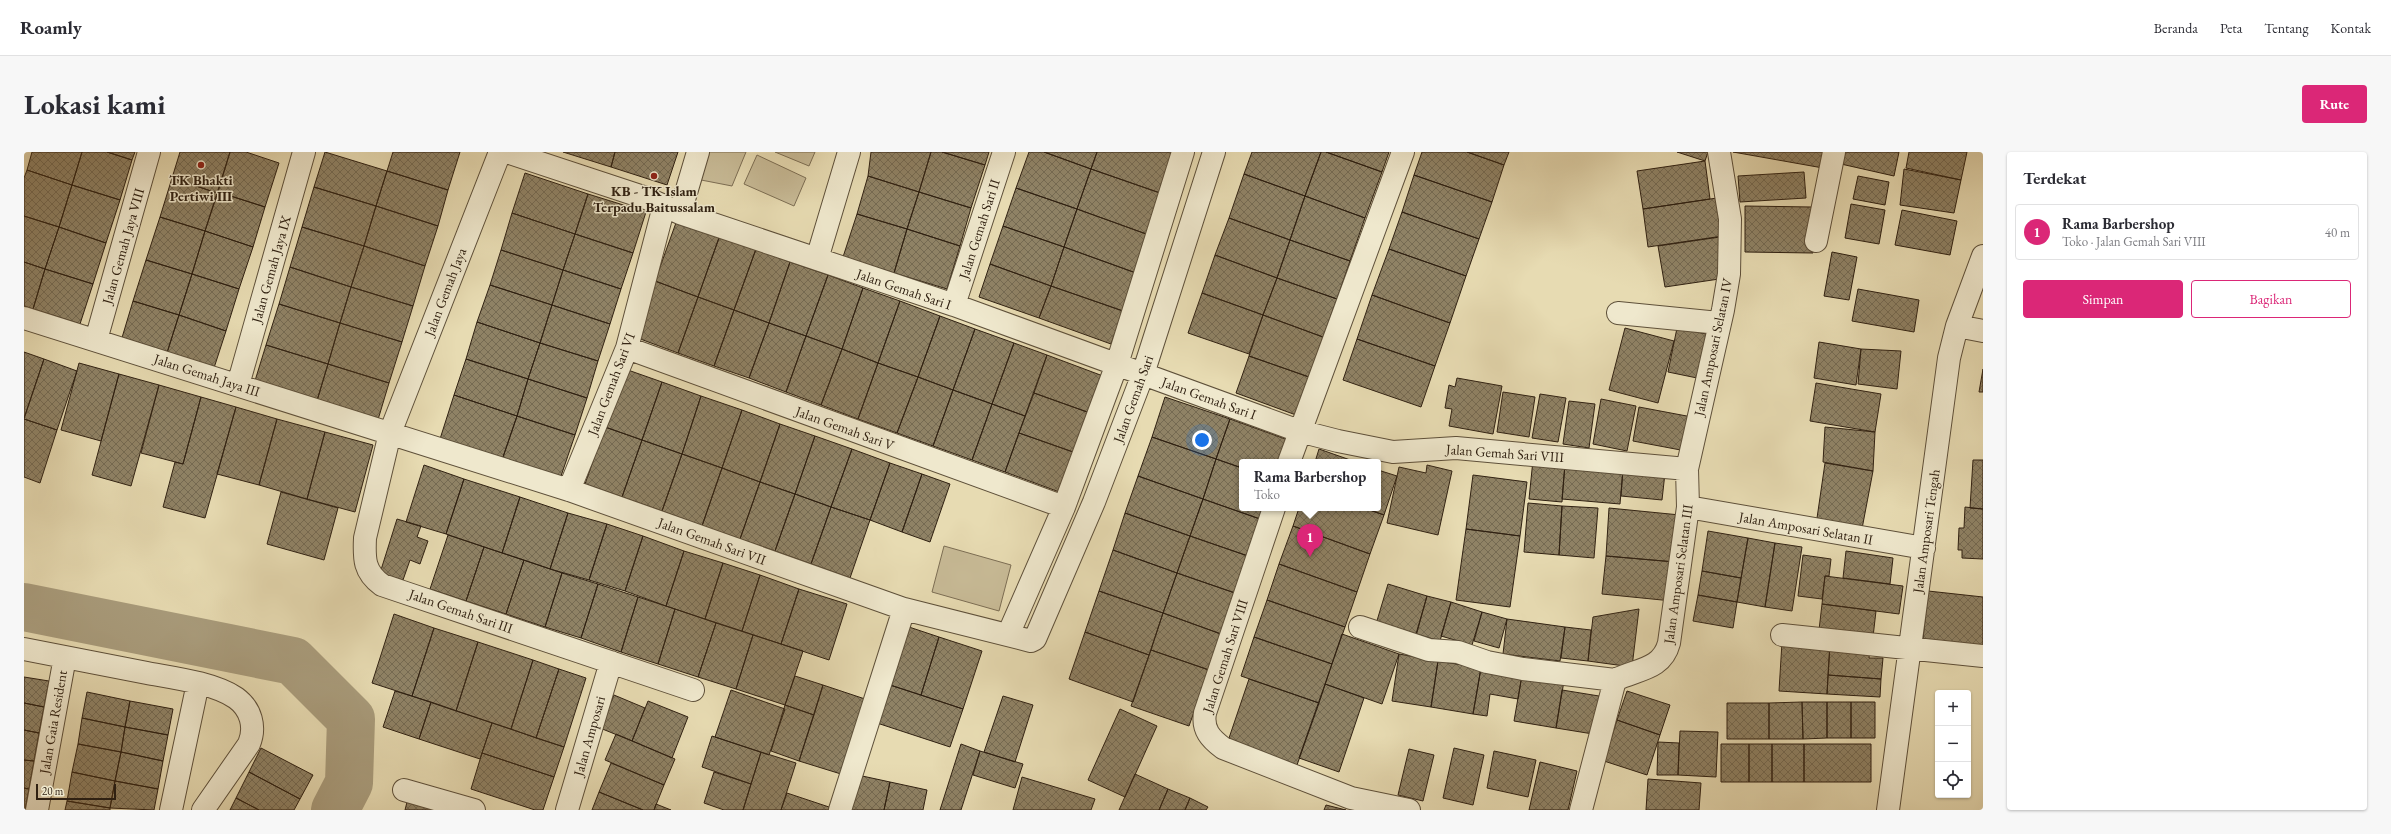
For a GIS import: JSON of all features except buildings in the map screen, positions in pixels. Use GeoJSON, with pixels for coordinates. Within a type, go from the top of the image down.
{"type":"FeatureCollection","features":[{"type":"Feature","properties":{"kind":"street","name":"Jalan Gemah Jaya VIII"},"geometry":{"type":"LineString","coordinates":[[96,340],[149,152]]}},
{"type":"Feature","properties":{"kind":"street","name":"Jalan Gemah Jaya IX"},"geometry":{"type":"LineString","coordinates":[[238,385],[304,152]]}},
{"type":"Feature","properties":{"kind":"street","name":"Jalan Gemah Jaya"},"geometry":{"type":"LineString","coordinates":[[390,432],[500,152]]}},
{"type":"Feature","properties":{"kind":"street","name":"Jalan Gemah Sari I"},"geometry":{"type":"LineString","coordinates":[[507,152],[646,198],[672,210],[954,305],[1299,432]]}},
{"type":"Feature","properties":{"kind":"street","name":"Jalan Gemah Sari VI"},"geometry":{"type":"LineString","coordinates":[[569,490],[627,348],[672,210],[698,152]]}},
{"type":"Feature","properties":{"kind":"street"},"geometry":{"type":"LineString","coordinates":[[817,259],[849,152]]}},
{"type":"Feature","properties":{"kind":"street","name":"Jalan Gemah Sari II"},"geometry":{"type":"LineString","coordinates":[[954,305],[1004,152]]}},
{"type":"Feature","properties":{"kind":"street","name":"Jalan Gemah Sari"},"geometry":{"type":"LineString","coordinates":[[1008,635],[1064,507],[1117,364],[1182,152]]}},
{"type":"Feature","properties":{"kind":"street","name":"Jalan Gemah Sari"},"geometry":{"type":"LineString","coordinates":[[1035,639],[1094,502],[1143,374],[1182,258],[1214,152]]}},
{"type":"Feature","properties":{"kind":"street"},"geometry":{"type":"LineString","coordinates":[[1290,459],[1403,152]]}},
{"type":"Feature","properties":{"kind":"street","name":"Jalan Amposari Selatan IV"},"geometry":{"type":"LineString","coordinates":[[1687,469],[1729,274],[1730,219],[1719,152]]}},
{"type":"Feature","properties":{"kind":"street"},"geometry":{"type":"LineString","coordinates":[[1816,241],[1834,152]]}},
{"type":"Feature","properties":{"kind":"street","name":"Jalan Amposari Tengah"},"geometry":{"type":"LineString","coordinates":[[1888,810],[1949,358],[1956,326],[1983,256]]}},
{"type":"Feature","properties":{"kind":"street"},"geometry":{"type":"LineString","coordinates":[[1618,313],[1719,323]]}},
{"type":"Feature","properties":{"kind":"street","name":"Jalan Gemah Jaya III"},"geometry":{"type":"LineString","coordinates":[[24,318],[390,432]]}},
{"type":"Feature","properties":{"kind":"street"},"geometry":{"type":"LineString","coordinates":[[1956,326],[1983,331]]}},
{"type":"Feature","properties":{"kind":"street","name":"Jalan Gemah Sari V"},"geometry":{"type":"LineString","coordinates":[[627,348],[1064,507]]}},
{"type":"Feature","properties":{"kind":"street","name":"Jalan Gemah Sari VII"},"geometry":{"type":"LineString","coordinates":[[390,432],[569,490],[904,610],[1027,641],[1035,639]]}},
{"type":"Feature","properties":{"kind":"street","name":"Jalan Gemah Sari III"},"geometry":{"type":"LineString","coordinates":[[390,432],[365,538],[364,556],[371,577],[382,585],[693,690]]}},
{"type":"Feature","properties":{"kind":"street","name":"Jalan Gemah Sari VIII"},"geometry":{"type":"LineString","coordinates":[[1299,432],[1387,451],[1456,448],[1687,469]]}},
{"type":"Feature","properties":{"kind":"street","name":"Jalan Amposari Selatan III"},"geometry":{"type":"LineString","coordinates":[[1615,680],[1631,672],[1650,668],[1657,664],[1667,652],[1688,507],[1687,469]]}},
{"type":"Feature","properties":{"kind":"street","name":"Jalan Amposari Selatan II"},"geometry":{"type":"LineString","coordinates":[[1688,507],[1924,548]]}},
{"type":"Feature","properties":{"kind":"street","name":"Jalan Gemah Sari VIII"},"geometry":{"type":"LineString","coordinates":[[1273,511],[1205,713],[1206,731],[1211,738],[1230,751],[1351,798],[1403,809]]}},
{"type":"Feature","properties":{"kind":"street"},"geometry":{"type":"LineString","coordinates":[[840,810],[904,610]]}},
{"type":"Feature","properties":{"kind":"street"},"geometry":{"type":"LineString","coordinates":[[1360,627],[1429,650],[1458,652],[1487,662],[1523,669],[1615,680],[1581,810]]}},
{"type":"Feature","properties":{"kind":"street"},"geometry":{"type":"LineString","coordinates":[[1782,635],[1983,656]]}},
{"type":"Feature","properties":{"kind":"street","name":"Jalan Gaia Resident"},"geometry":{"type":"LineString","coordinates":[[24,649],[198,683],[236,698],[246,709],[252,720],[253,734],[249,744],[203,810]]}},
{"type":"Feature","properties":{"kind":"street","name":"Jalan Gaia Resident"},"geometry":{"type":"LineString","coordinates":[[37,810],[65,658]]}},
{"type":"Feature","properties":{"kind":"street","name":"Jalan Amposari"},"geometry":{"type":"LineString","coordinates":[[567,810],[611,662]]}},
{"type":"Feature","properties":{"kind":"street"},"geometry":{"type":"LineString","coordinates":[[171,810],[198,683]]}},
{"type":"Feature","properties":{"kind":"street"},"geometry":{"type":"LineString","coordinates":[[404,790],[474,810]]}},
{"type":"Feature","properties":{"kind":"shaded area"},"geometry":{"type":"Polygon","coordinates":[[[704,152],[746,152],[732,186],[696,179],[704,152]]]}},
{"type":"Feature","properties":{"kind":"shaded area"},"geometry":{"type":"Polygon","coordinates":[[[775,152],[815,152],[809,166],[775,152]]]}},
{"type":"Feature","properties":{"kind":"shaded area"},"geometry":{"type":"Polygon","coordinates":[[[757,155],[806,178],[794,206],[744,184],[757,155]]]}},
{"type":"Feature","properties":{"kind":"shaded area"},"geometry":{"type":"Polygon","coordinates":[[[944,546],[1011,565],[999,611],[932,592],[944,546]]]}},
{"type":"Feature","properties":{"kind":"waterway"},"geometry":{"type":"LineString","coordinates":[[24,607],[293,661],[351,719],[349,783],[335,810]]}},
{"type":"Feature","properties":{"kind":"place","name":"TK Bhakti Pertiwi III"},"geometry":{"type":"Point","coordinates":[201,165]}},
{"type":"Feature","properties":{"kind":"place","name":"KB - TK Islam Terpadu Baitussalam"},"geometry":{"type":"Point","coordinates":[654,176]}},
{"type":"Feature","properties":{"kind":"place","name":"Rama Barbershop"},"geometry":{"type":"Point","coordinates":[1310,557]}}]}
